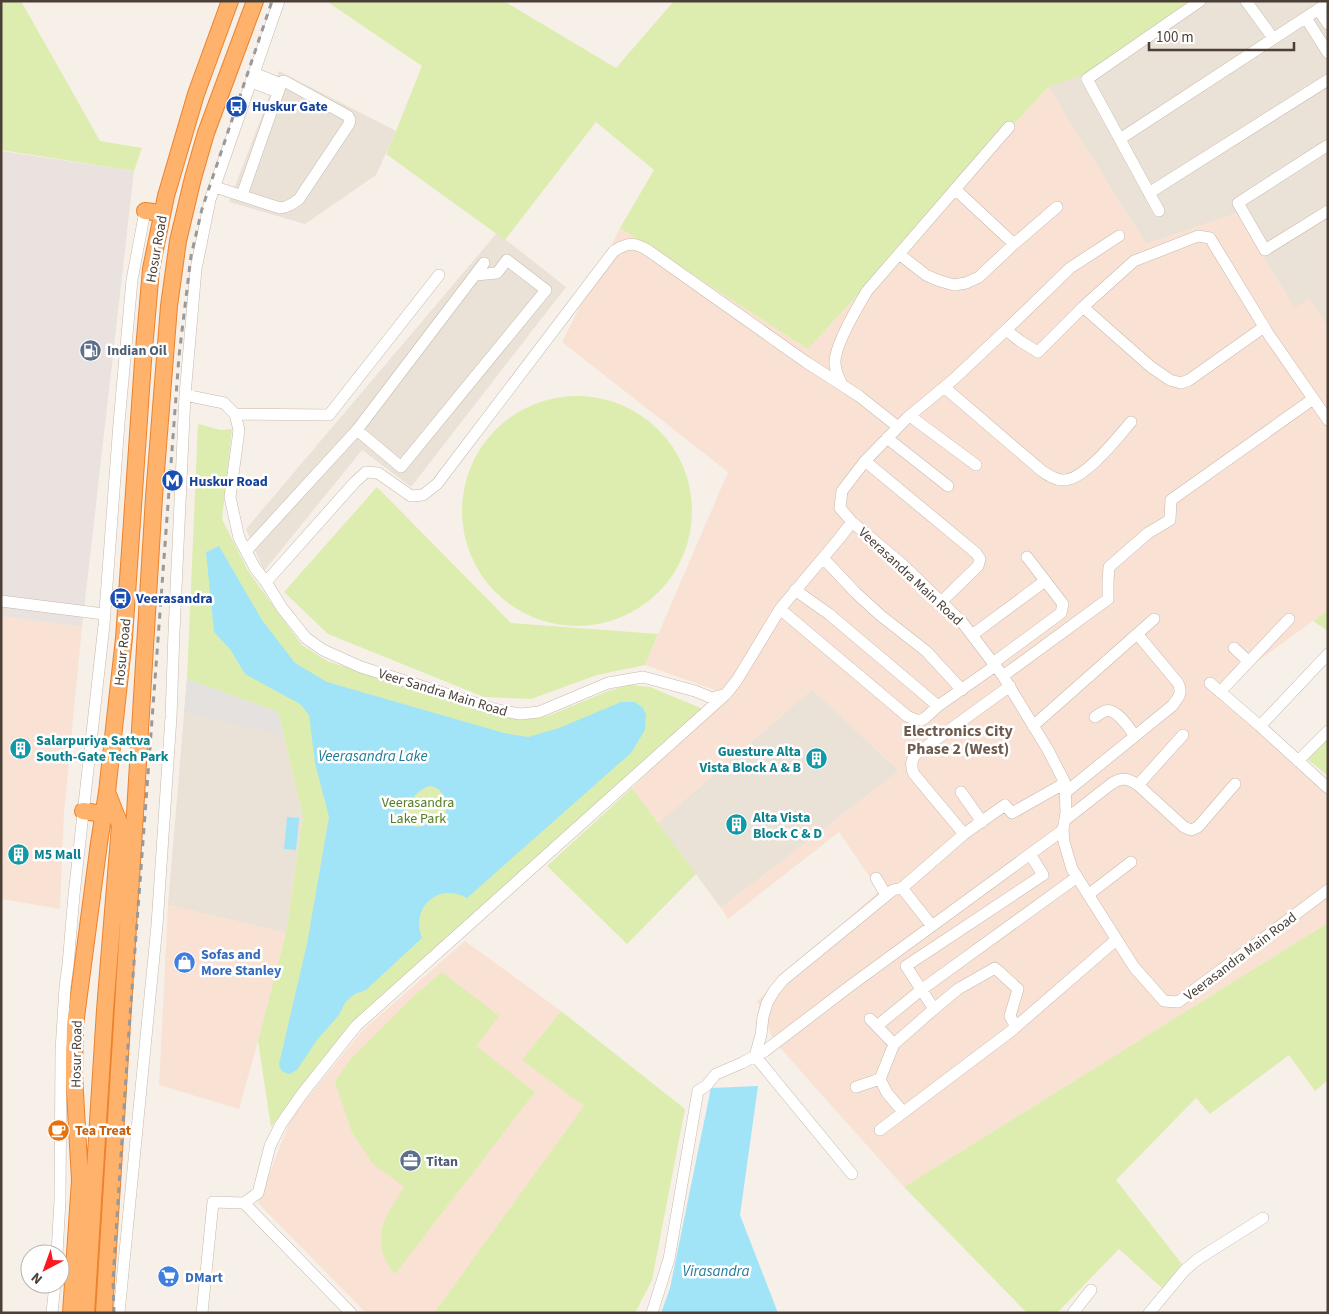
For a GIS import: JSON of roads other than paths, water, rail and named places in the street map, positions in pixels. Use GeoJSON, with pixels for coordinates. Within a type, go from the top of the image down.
{"type":"FeatureCollection","features":[{"type":"Feature","properties":{"kind":"highway","name":"Hosur Road"},"geometry":{"type":"LineString","coordinates":[[71,1313],[80,1180],[74,1074],[75,1025],[107,792],[126,615],[143,361],[152,269],[166,196],[196,94],[230,1]]}},
{"type":"Feature","properties":{"kind":"highway","name":"Hosur Road"},"geometry":{"type":"LineString","coordinates":[[104,1313],[154,497],[169,306],[178,241],[193,178],[206,133],[255,1]]}},
{"type":"Feature","properties":{"kind":"highway"},"geometry":{"type":"LineString","coordinates":[[145,211],[162,213]]}},
{"type":"Feature","properties":{"kind":"highway"},"geometry":{"type":"LineString","coordinates":[[126,615],[147,617]]}},
{"type":"Feature","properties":{"kind":"highway"},"geometry":{"type":"LineString","coordinates":[[86,1313],[105,1010],[120,825],[107,792]]}},
{"type":"Feature","properties":{"kind":"highway"},"geometry":{"type":"LineString","coordinates":[[84,811],[103,814]]}},
{"type":"Feature","properties":{"kind":"street"},"geometry":{"type":"LineString","coordinates":[[119,1313],[157,925],[171,717],[185,395],[196,269],[210,200],[279,1]]}},
{"type":"Feature","properties":{"kind":"street"},"geometry":{"type":"LineString","coordinates":[[1159,211],[1088,79],[1200,1]]}},
{"type":"Feature","properties":{"kind":"street"},"geometry":{"type":"LineString","coordinates":[[1246,1],[1273,38]]}},
{"type":"Feature","properties":{"kind":"street"},"geometry":{"type":"LineString","coordinates":[[1120,138],[1323,6],[1328,24]]}},
{"type":"Feature","properties":{"kind":"street"},"geometry":{"type":"LineString","coordinates":[[1306,18],[1328,53]]}},
{"type":"Feature","properties":{"kind":"street"},"geometry":{"type":"LineString","coordinates":[[252,78],[280,88]]}},
{"type":"Feature","properties":{"kind":"street"},"geometry":{"type":"LineString","coordinates":[[1149,193],[1328,80]]}},
{"type":"Feature","properties":{"kind":"street"},"geometry":{"type":"LineString","coordinates":[[215,187],[280,208],[287,207],[299,199],[349,124],[348,116],[283,81],[242,195]]}},
{"type":"Feature","properties":{"kind":"street"},"geometry":{"type":"LineString","coordinates":[[842,385],[835,368],[835,354],[854,313],[867,291],[1009,127]]}},
{"type":"Feature","properties":{"kind":"street"},"geometry":{"type":"LineString","coordinates":[[1328,145],[1238,203],[1265,250],[1328,211]]}},
{"type":"Feature","properties":{"kind":"street"},"geometry":{"type":"LineString","coordinates":[[954,189],[1014,244]]}},
{"type":"Feature","properties":{"kind":"street"},"geometry":{"type":"LineString","coordinates":[[899,254],[926,275],[937,280],[954,285],[966,283],[979,278],[1014,244],[1057,208]]}},
{"type":"Feature","properties":{"kind":"street"},"geometry":{"type":"LineString","coordinates":[[58,1244],[63,1011],[74,895],[100,669],[132,280],[145,211]]}},
{"type":"Feature","properties":{"kind":"street"},"geometry":{"type":"LineString","coordinates":[[202,1313],[213,1202],[244,1203],[258,1193],[270,1146],[280,1124],[356,1026],[726,694],[737,680],[780,609],[852,522],[840,508],[842,492],[865,461],[898,427],[944,388],[1070,268],[1119,236]]}},
{"type":"Feature","properties":{"kind":"street"},"geometry":{"type":"LineString","coordinates":[[1006,330],[1038,352],[1083,307],[1134,261],[1198,236],[1210,238],[1264,327],[1328,420]]}},
{"type":"Feature","properties":{"kind":"street"},"geometry":{"type":"LineString","coordinates":[[266,582],[366,472],[378,473],[411,496],[423,495],[437,484],[614,251],[623,245],[632,243],[650,251],[806,362],[842,385],[898,427]]}},
{"type":"Feature","properties":{"kind":"street"},"geometry":{"type":"LineString","coordinates":[[357,430],[401,467],[546,290],[507,260],[497,273],[476,275]]}},
{"type":"Feature","properties":{"kind":"street"},"geometry":{"type":"LineString","coordinates":[[246,551],[357,430],[484,264]]}},
{"type":"Feature","properties":{"kind":"street"},"geometry":{"type":"LineString","coordinates":[[185,395],[224,403],[235,414],[329,415],[439,275]]}},
{"type":"Feature","properties":{"kind":"street"},"geometry":{"type":"LineString","coordinates":[[1083,307],[1151,367],[1170,380],[1181,383],[1189,380],[1264,327]]}},
{"type":"Feature","properties":{"kind":"street"},"geometry":{"type":"LineString","coordinates":[[944,388],[1042,471],[1064,481],[1076,476],[1094,464],[1132,422]]}},
{"type":"Feature","properties":{"kind":"street"},"geometry":{"type":"LineString","coordinates":[[964,834],[914,774],[911,764],[916,754],[1108,599],[1110,567],[1148,533],[1170,520],[1171,500],[1313,399]]}},
{"type":"Feature","properties":{"kind":"street","name":"Veer Sandra Main Road"},"geometry":{"type":"LineString","coordinates":[[235,414],[239,430],[230,497],[239,538],[254,568],[266,582],[282,608],[306,638],[323,650],[361,667],[497,710],[520,714],[539,712],[608,683],[643,677],[696,691],[712,698],[726,694]]}},
{"type":"Feature","properties":{"kind":"street"},"geometry":{"type":"LineString","coordinates":[[910,416],[976,465]]}},
{"type":"Feature","properties":{"kind":"street"},"geometry":{"type":"LineString","coordinates":[[887,438],[948,486]]}},
{"type":"Feature","properties":{"kind":"street"},"geometry":{"type":"LineString","coordinates":[[865,461],[976,553],[980,559],[978,566],[941,602]]}},
{"type":"Feature","properties":{"kind":"street","name":"Veerasandra Main Road"},"geometry":{"type":"LineString","coordinates":[[852,522],[902,564],[962,622],[1006,681],[1033,726],[1066,788],[1064,842],[1072,869],[1134,967],[1164,1001],[1178,1002],[1328,890]]}},
{"type":"Feature","properties":{"kind":"street"},"geometry":{"type":"LineString","coordinates":[[780,609],[907,716],[921,720],[1061,613],[1063,604],[1027,557]]}},
{"type":"Feature","properties":{"kind":"street"},"geometry":{"type":"LineString","coordinates":[[823,558],[880,615],[926,650],[962,690]]}},
{"type":"Feature","properties":{"kind":"street"},"geometry":{"type":"LineString","coordinates":[[972,635],[1045,581]]}},
{"type":"Feature","properties":{"kind":"street"},"geometry":{"type":"LineString","coordinates":[[795,590],[829,614],[938,706]]}},
{"type":"Feature","properties":{"kind":"street"},"geometry":{"type":"LineString","coordinates":[[1,601],[104,614]]}},
{"type":"Feature","properties":{"kind":"street"},"geometry":{"type":"LineString","coordinates":[[1033,726],[1154,619]]}},
{"type":"Feature","properties":{"kind":"street"},"geometry":{"type":"LineString","coordinates":[[1220,692],[1289,619]]}},
{"type":"Feature","properties":{"kind":"street"},"geometry":{"type":"LineString","coordinates":[[755,1056],[767,1003],[783,980],[886,895],[893,890],[902,888],[964,834],[1005,805],[1012,813],[1066,788],[1172,706],[1179,697],[1181,689],[1138,635]]}},
{"type":"Feature","properties":{"kind":"street"},"geometry":{"type":"LineString","coordinates":[[1234,648],[1248,661]]}},
{"type":"Feature","properties":{"kind":"street"},"geometry":{"type":"LineString","coordinates":[[1260,726],[1328,654]]}},
{"type":"Feature","properties":{"kind":"street"},"geometry":{"type":"LineString","coordinates":[[1210,683],[1328,788]]}},
{"type":"Feature","properties":{"kind":"street"},"geometry":{"type":"LineString","coordinates":[[1095,717],[1111,710],[1116,713],[1135,736]]}},
{"type":"Feature","properties":{"kind":"street"},"geometry":{"type":"LineString","coordinates":[[1298,761],[1328,731]]}},
{"type":"Feature","properties":{"kind":"street"},"geometry":{"type":"LineString","coordinates":[[1138,785],[1183,735]]}},
{"type":"Feature","properties":{"kind":"street"},"geometry":{"type":"LineString","coordinates":[[652,1313],[669,1259],[698,1091],[706,1086],[716,1074],[765,1051],[1030,854],[1117,780],[1124,778],[1132,780],[1184,827],[1191,830],[1198,827],[1236,784]]}},
{"type":"Feature","properties":{"kind":"street"},"geometry":{"type":"LineString","coordinates":[[961,792],[982,822]]}},
{"type":"Feature","properties":{"kind":"street"},"geometry":{"type":"LineString","coordinates":[[934,1009],[906,966],[1043,875],[1030,854]]}},
{"type":"Feature","properties":{"kind":"street"},"geometry":{"type":"LineString","coordinates":[[1088,895],[1131,862]]}},
{"type":"Feature","properties":{"kind":"street"},"geometry":{"type":"LineString","coordinates":[[894,1044],[873,1023],[1076,877]]}},
{"type":"Feature","properties":{"kind":"street"},"geometry":{"type":"LineString","coordinates":[[876,878],[886,895]]}},
{"type":"Feature","properties":{"kind":"street"},"geometry":{"type":"LineString","coordinates":[[902,888],[932,926]]}},
{"type":"Feature","properties":{"kind":"street"},"geometry":{"type":"LineString","coordinates":[[880,1130],[1016,1027],[1116,940]]}},
{"type":"Feature","properties":{"kind":"street"},"geometry":{"type":"LineString","coordinates":[[903,1112],[887,1093],[880,1079],[894,1044],[958,989],[995,968],[1018,989],[1010,1016],[1016,1027]]}},
{"type":"Feature","properties":{"kind":"street"},"geometry":{"type":"LineString","coordinates":[[755,1056],[852,1174]]}},
{"type":"Feature","properties":{"kind":"street"},"geometry":{"type":"LineString","coordinates":[[856,1087],[880,1079]]}},
{"type":"Feature","properties":{"kind":"street"},"geometry":{"type":"LineString","coordinates":[[244,1203],[351,1313]]}},
{"type":"Feature","properties":{"kind":"street"},"geometry":{"type":"LineString","coordinates":[[1149,1313],[1185,1270],[1198,1259],[1263,1218]]}},
{"type":"Feature","properties":{"kind":"street"},"geometry":{"type":"LineString","coordinates":[[1073,1313],[1092,1290]]}},
{"type":"Feature","properties":{"kind":"street"},"geometry":{"type":"LineString","coordinates":[[52,1313],[54,1294]]}},
{"type":"Feature","properties":{"kind":"water","name":"Veerasandra Lake"},"geometry":{"type":"Polygon","coordinates":[[[219,546],[262,620],[295,663],[327,682],[504,733],[528,737],[559,728],[621,702],[635,702],[643,708],[646,715],[645,730],[631,753],[467,898],[446,893],[429,901],[423,908],[420,917],[419,927],[422,938],[366,990],[355,994],[346,1001],[339,1015],[317,1040],[297,1070],[290,1074],[282,1071],[279,1064],[307,944],[329,817],[315,763],[309,715],[300,704],[245,674],[230,649],[214,632],[206,552],[219,546]],[[434,787],[424,788],[415,795],[408,804],[404,820],[418,827],[444,815],[446,812],[445,799],[441,792],[434,787]]]}},
{"type":"Feature","properties":{"kind":"water"},"geometry":{"type":"Polygon","coordinates":[[[287,817],[299,818],[296,850],[284,849],[287,817]]]}},
{"type":"Feature","properties":{"kind":"water","name":"Virasandra"},"geometry":{"type":"Polygon","coordinates":[[[758,1086],[740,1215],[778,1313],[661,1313],[670,1288],[711,1088],[758,1086]]]}},
{"type":"Feature","properties":{"kind":"railway"},"geometry":{"type":"LineString","coordinates":[[114,1313],[113,1280],[129,1030],[179,356],[191,256],[202,209],[272,1]]}},
{"type":"Feature","properties":{"kind":"place","name":"Huskur Gate"},"geometry":{"type":"Point","coordinates":[236,106]}},
{"type":"Feature","properties":{"kind":"place","name":"Indian Oil"},"geometry":{"type":"Point","coordinates":[91,350]}},
{"type":"Feature","properties":{"kind":"place","name":"Huskur Road"},"geometry":{"type":"Point","coordinates":[173,481]}},
{"type":"Feature","properties":{"kind":"place","name":"Veerasandra"},"geometry":{"type":"Point","coordinates":[120,598]}},
{"type":"Feature","properties":{"kind":"place","name":"Salarpuriya Sattva South-Gate Tech Park"},"geometry":{"type":"Point","coordinates":[20,748]}},
{"type":"Feature","properties":{"kind":"place","name":"Guesture Alta Vista Block A & B"},"geometry":{"type":"Point","coordinates":[817,759]}},
{"type":"Feature","properties":{"kind":"place","name":"Alta Vista Block C & D"},"geometry":{"type":"Point","coordinates":[737,825]}},
{"type":"Feature","properties":{"kind":"place","name":"M5 Mall"},"geometry":{"type":"Point","coordinates":[18,854]}},
{"type":"Feature","properties":{"kind":"place","name":"Sofas and More Stanley"},"geometry":{"type":"Point","coordinates":[185,962]}},
{"type":"Feature","properties":{"kind":"place","name":"Tea Treat"},"geometry":{"type":"Point","coordinates":[59,1130]}},
{"type":"Feature","properties":{"kind":"place","name":"Titan"},"geometry":{"type":"Point","coordinates":[410,1161]}},
{"type":"Feature","properties":{"kind":"place","name":"DMart"},"geometry":{"type":"Point","coordinates":[169,1277]}},
{"type":"Feature","properties":{"kind":"district","name":"Electronics City Phase 2 (West)"},"geometry":{"type":"Point","coordinates":[958,739]}},
{"type":"Feature","properties":{"kind":"park label","name":"Veerasandra Lake Park"},"geometry":{"type":"Point","coordinates":[418,810]}}]}
